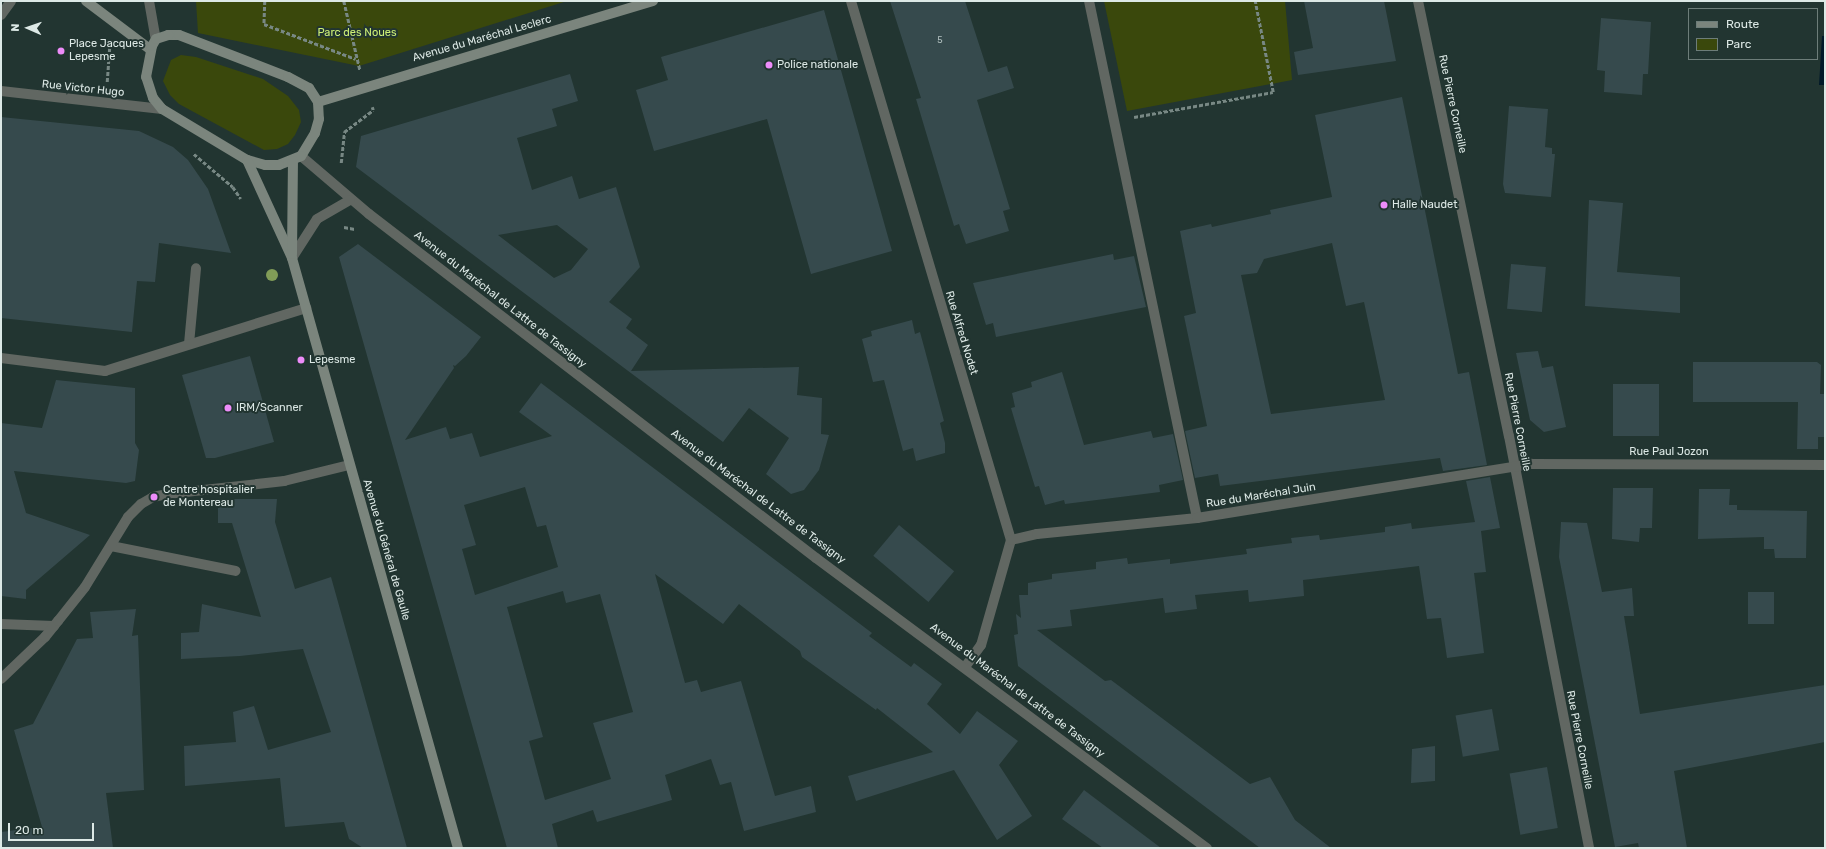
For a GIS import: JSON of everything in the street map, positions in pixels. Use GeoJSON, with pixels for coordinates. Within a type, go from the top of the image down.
{"type":"FeatureCollection","features":[{"type":"Feature","properties":{"kind":"main road"},"geometry":{"type":"LineString","coordinates":[[86,1],[151,50]]}},
{"type":"Feature","properties":{"kind":"main road","name":"Avenue du Maréchal Leclerc"},"geometry":{"type":"LineString","coordinates":[[318,102],[364,86],[653,1]]}},
{"type":"Feature","properties":{"kind":"main road"},"geometry":{"type":"LineString","coordinates":[[179,35],[288,76],[309,88],[318,102],[319,119],[315,133],[297,158],[265,165],[247,160],[162,109],[153,98],[146,77],[151,50],[156,39],[179,35]]}},
{"type":"Feature","properties":{"kind":"main road","name":"Avenue du Général de Gaulle"},"geometry":{"type":"LineString","coordinates":[[292,258],[297,158]]}},
{"type":"Feature","properties":{"kind":"main road","name":"Avenue du Général de Gaulle"},"geometry":{"type":"LineString","coordinates":[[247,160],[292,258],[458,848]]}},
{"type":"Feature","properties":{"kind":"street"},"geometry":{"type":"LineString","coordinates":[[1,15],[11,1]]}},
{"type":"Feature","properties":{"kind":"street"},"geometry":{"type":"LineString","coordinates":[[150,1],[156,39]]}},
{"type":"Feature","properties":{"kind":"street","name":"Rue Alfred Nodet"},"geometry":{"type":"LineString","coordinates":[[851,1],[1011,540]]}},
{"type":"Feature","properties":{"kind":"street"},"geometry":{"type":"LineString","coordinates":[[1089,1],[1197,518]]}},
{"type":"Feature","properties":{"kind":"street","name":"Rue Pierre Corneille"},"geometry":{"type":"LineString","coordinates":[[1418,1],[1509,436],[1513,468],[1589,848]]}},
{"type":"Feature","properties":{"kind":"street","name":"Rue Victor Hugo"},"geometry":{"type":"LineString","coordinates":[[1,92],[162,109]]}},
{"type":"Feature","properties":{"kind":"street","name":"Avenue du Maréchal de Lattre de Tassigny"},"geometry":{"type":"LineString","coordinates":[[297,158],[816,558],[965,667],[1207,848]]}},
{"type":"Feature","properties":{"kind":"street"},"geometry":{"type":"LineString","coordinates":[[292,258],[317,219],[350,200]]}},
{"type":"Feature","properties":{"kind":"street"},"geometry":{"type":"LineString","coordinates":[[189,344],[196,268]]}},
{"type":"Feature","properties":{"kind":"street"},"geometry":{"type":"LineString","coordinates":[[1,358],[105,371],[306,308]]}},
{"type":"Feature","properties":{"kind":"street","name":"Rue Paul Jozon"},"geometry":{"type":"LineString","coordinates":[[1513,468],[1532,464],[1825,465]]}},
{"type":"Feature","properties":{"kind":"street"},"geometry":{"type":"LineString","coordinates":[[1,679],[54,626],[85,587],[128,517],[141,504],[153,498],[284,481],[349,465]]}},
{"type":"Feature","properties":{"kind":"street","name":"Rue du Maréchal Juin"},"geometry":{"type":"LineString","coordinates":[[1011,540],[1037,534],[1197,518],[1513,468]]}},
{"type":"Feature","properties":{"kind":"street"},"geometry":{"type":"LineString","coordinates":[[965,667],[981,645],[1011,540]]}},
{"type":"Feature","properties":{"kind":"street"},"geometry":{"type":"LineString","coordinates":[[111,546],[236,571]]}},
{"type":"Feature","properties":{"kind":"street"},"geometry":{"type":"LineString","coordinates":[[1,624],[54,626]]}},
{"type":"Feature","properties":{"kind":"path"},"geometry":{"type":"LineString","coordinates":[[265,1],[264,24],[357,59]]}},
{"type":"Feature","properties":{"kind":"path"},"geometry":{"type":"LineString","coordinates":[[344,1],[364,86],[373,110],[344,132],[340,162],[346,167]]}},
{"type":"Feature","properties":{"kind":"path"},"geometry":{"type":"LineString","coordinates":[[1114,121],[1273,92],[1255,1]]}},
{"type":"Feature","properties":{"kind":"path"},"geometry":{"type":"LineString","coordinates":[[337,228],[358,229],[369,214]]}},
{"type":"Feature","properties":{"kind":"green space","name":"Parc des Noues"},"geometry":{"type":"Polygon","coordinates":[[[196,1],[567,1],[359,66],[198,33],[196,1]]]}},
{"type":"Feature","properties":{"kind":"green space"},"geometry":{"type":"Polygon","coordinates":[[[1104,1],[1285,1],[1292,80],[1127,111],[1104,1]]]}},
{"type":"Feature","properties":{"kind":"green space"},"geometry":{"type":"Polygon","coordinates":[[[181,55],[196,57],[263,79],[288,96],[299,110],[301,122],[295,135],[288,144],[277,149],[264,150],[179,104],[170,95],[163,81],[171,60],[181,55]]]}},
{"type":"Feature","properties":{"kind":"water"},"geometry":{"type":"Polygon","coordinates":[[[1822,36],[1825,36],[1825,85],[1819,85],[1822,36]]]}},
{"type":"Feature","properties":{"kind":"building"},"geometry":{"type":"Polygon","coordinates":[[[890,1],[965,1],[988,72],[1007,66],[1014,88],[977,100],[1010,209],[1003,211],[1009,231],[966,244],[959,224],[954,226],[916,99],[921,98],[890,1]]]}},
{"type":"Feature","properties":{"kind":"building"},"geometry":{"type":"Polygon","coordinates":[[[1304,1],[1384,1],[1396,61],[1298,75],[1294,52],[1313,48],[1304,1]]]}},
{"type":"Feature","properties":{"kind":"building"},"geometry":{"type":"Polygon","coordinates":[[[824,10],[892,251],[811,274],[767,119],[654,151],[636,90],[668,80],[661,57],[824,10]]]}},
{"type":"Feature","properties":{"kind":"building"},"geometry":{"type":"Polygon","coordinates":[[[1601,18],[1651,22],[1648,74],[1643,74],[1642,95],[1604,92],[1605,71],[1597,70],[1601,18]]]}},
{"type":"Feature","properties":{"kind":"building"},"geometry":{"type":"Polygon","coordinates":[[[570,74],[578,101],[552,109],[557,126],[517,138],[532,190],[572,176],[579,199],[616,187],[640,267],[609,302],[632,319],[626,328],[648,345],[631,371],[799,367],[797,395],[822,398],[821,434],[829,435],[819,470],[804,490],[791,494],[766,474],[789,438],[749,408],[723,442],[356,167],[361,136],[570,74]],[[557,225],[498,235],[554,278],[571,270],[588,249],[557,225]]]}},
{"type":"Feature","properties":{"kind":"building"},"geometry":{"type":"Polygon","coordinates":[[[1402,97],[1458,374],[1469,372],[1487,465],[1443,471],[1440,458],[1220,486],[1218,474],[1195,478],[1185,431],[1207,426],[1184,316],[1196,313],[1180,231],[1211,224],[1212,227],[1271,214],[1270,210],[1332,197],[1315,115],[1402,97]],[[1332,243],[1264,259],[1257,273],[1241,275],[1271,414],[1385,400],[1364,302],[1346,306],[1332,243]]]}},
{"type":"Feature","properties":{"kind":"building"},"geometry":{"type":"Polygon","coordinates":[[[1509,106],[1548,109],[1545,147],[1552,148],[1552,154],[1555,154],[1551,197],[1505,193],[1503,184],[1509,106]]]}},
{"type":"Feature","properties":{"kind":"building"},"geometry":{"type":"Polygon","coordinates":[[[1,117],[139,131],[173,147],[188,160],[208,189],[231,253],[159,243],[155,282],[137,281],[132,332],[1,318],[1,117]]]}},
{"type":"Feature","properties":{"kind":"building"},"geometry":{"type":"Polygon","coordinates":[[[1589,200],[1623,203],[1617,272],[1680,277],[1680,313],[1585,306],[1589,200]]]}},
{"type":"Feature","properties":{"kind":"building"},"geometry":{"type":"Polygon","coordinates":[[[358,244],[481,337],[466,356],[455,366],[453,365],[454,368],[405,440],[446,427],[450,439],[472,433],[480,457],[552,436],[519,412],[541,383],[872,633],[869,636],[911,667],[914,663],[942,684],[927,704],[960,734],[977,711],[1018,741],[999,765],[1032,816],[997,840],[954,770],[856,801],[848,776],[933,752],[877,708],[876,710],[802,657],[800,651],[739,604],[723,624],[655,574],[685,683],[697,680],[701,692],[741,681],[775,796],[811,786],[816,812],[744,831],[731,782],[720,785],[711,759],[665,775],[672,800],[597,822],[593,810],[552,824],[558,848],[507,848],[339,257],[358,244]],[[525,487],[464,505],[476,545],[462,549],[475,595],[558,567],[546,525],[537,527],[525,487]],[[563,591],[507,607],[543,737],[529,741],[545,800],[611,779],[593,723],[633,712],[600,594],[566,603],[563,591]]]}},
{"type":"Feature","properties":{"kind":"building"},"geometry":{"type":"Polygon","coordinates":[[[1113,254],[1114,260],[1134,256],[1146,307],[996,337],[993,323],[986,325],[973,283],[1113,254]]]}},
{"type":"Feature","properties":{"kind":"building"},"geometry":{"type":"Polygon","coordinates":[[[1511,264],[1546,267],[1542,312],[1507,309],[1511,264]]]}},
{"type":"Feature","properties":{"kind":"building"},"geometry":{"type":"Polygon","coordinates":[[[912,320],[915,334],[920,332],[944,421],[940,423],[945,443],[945,453],[916,461],[913,448],[903,451],[884,380],[873,382],[862,339],[872,336],[871,331],[912,320]]]}},
{"type":"Feature","properties":{"kind":"building"},"geometry":{"type":"Polygon","coordinates":[[[1538,351],[1542,368],[1553,366],[1566,427],[1544,432],[1530,420],[1516,353],[1538,351]]]}},
{"type":"Feature","properties":{"kind":"building","name":"IRM/Scanner"},"geometry":{"type":"Polygon","coordinates":[[[250,356],[274,442],[215,458],[206,458],[182,375],[250,356]]]}},
{"type":"Feature","properties":{"kind":"building"},"geometry":{"type":"Polygon","coordinates":[[[1693,362],[1817,362],[1821,365],[1820,394],[1825,394],[1825,437],[1818,437],[1818,449],[1797,449],[1798,402],[1693,402],[1693,362]]]}},
{"type":"Feature","properties":{"kind":"building"},"geometry":{"type":"Polygon","coordinates":[[[1062,372],[1084,445],[1151,431],[1153,438],[1173,434],[1183,480],[1159,485],[1160,492],[1065,504],[1064,500],[1045,505],[1039,486],[1035,487],[1011,408],[1015,407],[1012,393],[1032,387],[1031,382],[1062,372]]]}},
{"type":"Feature","properties":{"kind":"building"},"geometry":{"type":"Polygon","coordinates":[[[56,380],[135,388],[135,443],[139,450],[135,481],[126,483],[14,471],[26,513],[90,535],[26,590],[26,599],[1,596],[1,423],[42,428],[56,380]]]}},
{"type":"Feature","properties":{"kind":"building"},"geometry":{"type":"Polygon","coordinates":[[[1613,384],[1659,384],[1659,436],[1613,436],[1613,384]]]}},
{"type":"Feature","properties":{"kind":"building"},"geometry":{"type":"Polygon","coordinates":[[[1490,477],[1500,528],[1481,531],[1486,572],[1474,573],[1484,653],[1447,658],[1441,618],[1427,619],[1419,566],[1303,580],[1304,596],[1249,602],[1248,590],[1195,595],[1197,609],[1165,613],[1163,598],[1070,610],[1072,626],[1037,630],[1105,681],[1111,680],[1250,784],[1270,777],[1295,820],[1331,848],[1260,848],[1018,666],[1014,635],[1018,634],[1016,614],[1021,618],[1019,595],[1028,595],[1028,583],[1052,579],[1052,574],[1096,569],[1096,562],[1127,558],[1128,564],[1170,559],[1170,564],[1247,554],[1246,549],[1292,543],[1291,538],[1319,535],[1320,540],[1385,532],[1385,527],[1411,523],[1412,529],[1475,522],[1466,481],[1490,477]]]}},
{"type":"Feature","properties":{"kind":"building"},"geometry":{"type":"Polygon","coordinates":[[[1613,488],[1653,488],[1652,528],[1640,528],[1639,542],[1612,539],[1613,488]]]}},
{"type":"Feature","properties":{"kind":"building"},"geometry":{"type":"Polygon","coordinates":[[[1699,489],[1730,489],[1729,505],[1737,505],[1737,510],[1807,511],[1806,558],[1775,558],[1774,549],[1764,549],[1764,537],[1698,539],[1699,489]]]}},
{"type":"Feature","properties":{"kind":"building"},"geometry":{"type":"Polygon","coordinates":[[[218,499],[277,499],[275,522],[295,589],[331,577],[407,848],[363,848],[349,839],[344,822],[285,827],[280,778],[185,786],[184,746],[236,742],[233,712],[254,706],[268,750],[331,732],[303,649],[240,656],[181,659],[181,633],[199,632],[202,604],[261,617],[232,523],[218,523],[218,499]]]}},
{"type":"Feature","properties":{"kind":"building"},"geometry":{"type":"Polygon","coordinates":[[[1561,522],[1587,523],[1602,592],[1632,588],[1634,616],[1624,616],[1640,714],[1825,685],[1825,742],[1674,771],[1687,848],[1639,848],[1638,843],[1615,847],[1559,557],[1561,522]]]}},
{"type":"Feature","properties":{"kind":"building"},"geometry":{"type":"Polygon","coordinates":[[[899,525],[954,571],[928,602],[873,556],[899,525]]]}},
{"type":"Feature","properties":{"kind":"building"},"geometry":{"type":"Polygon","coordinates":[[[1748,592],[1774,592],[1774,624],[1748,624],[1748,592]]]}},
{"type":"Feature","properties":{"kind":"building"},"geometry":{"type":"Polygon","coordinates":[[[136,609],[132,636],[138,635],[144,790],[106,793],[113,848],[1,848],[1,832],[42,827],[14,730],[33,724],[77,639],[93,638],[90,612],[136,609]]]}},
{"type":"Feature","properties":{"kind":"building"},"geometry":{"type":"Polygon","coordinates":[[[1492,709],[1499,750],[1463,757],[1456,715],[1492,709]]]}},
{"type":"Feature","properties":{"kind":"building"},"geometry":{"type":"Polygon","coordinates":[[[1435,746],[1435,781],[1411,783],[1412,749],[1435,746]]]}},
{"type":"Feature","properties":{"kind":"building"},"geometry":{"type":"Polygon","coordinates":[[[1547,767],[1558,828],[1520,835],[1510,774],[1547,767]]]}},
{"type":"Feature","properties":{"kind":"building"},"geometry":{"type":"Polygon","coordinates":[[[1084,790],[1161,848],[1103,848],[1062,819],[1084,790]]]}},
{"type":"Feature","properties":{"kind":"place","name":"Place Jacques Lepesme"},"geometry":{"type":"Point","coordinates":[61,51]}},
{"type":"Feature","properties":{"kind":"place","name":"Police nationale"},"geometry":{"type":"Point","coordinates":[769,65]}},
{"type":"Feature","properties":{"kind":"place","name":"Halle Naudet"},"geometry":{"type":"Point","coordinates":[1384,205]}},
{"type":"Feature","properties":{"kind":"place","name":"Lepesme"},"geometry":{"type":"Point","coordinates":[301,360]}},
{"type":"Feature","properties":{"kind":"place","name":"IRM/Scanner"},"geometry":{"type":"Point","coordinates":[228,408]}},
{"type":"Feature","properties":{"kind":"place","name":"Centre hospitalier de Montereau"},"geometry":{"type":"Point","coordinates":[154,497]}}]}
